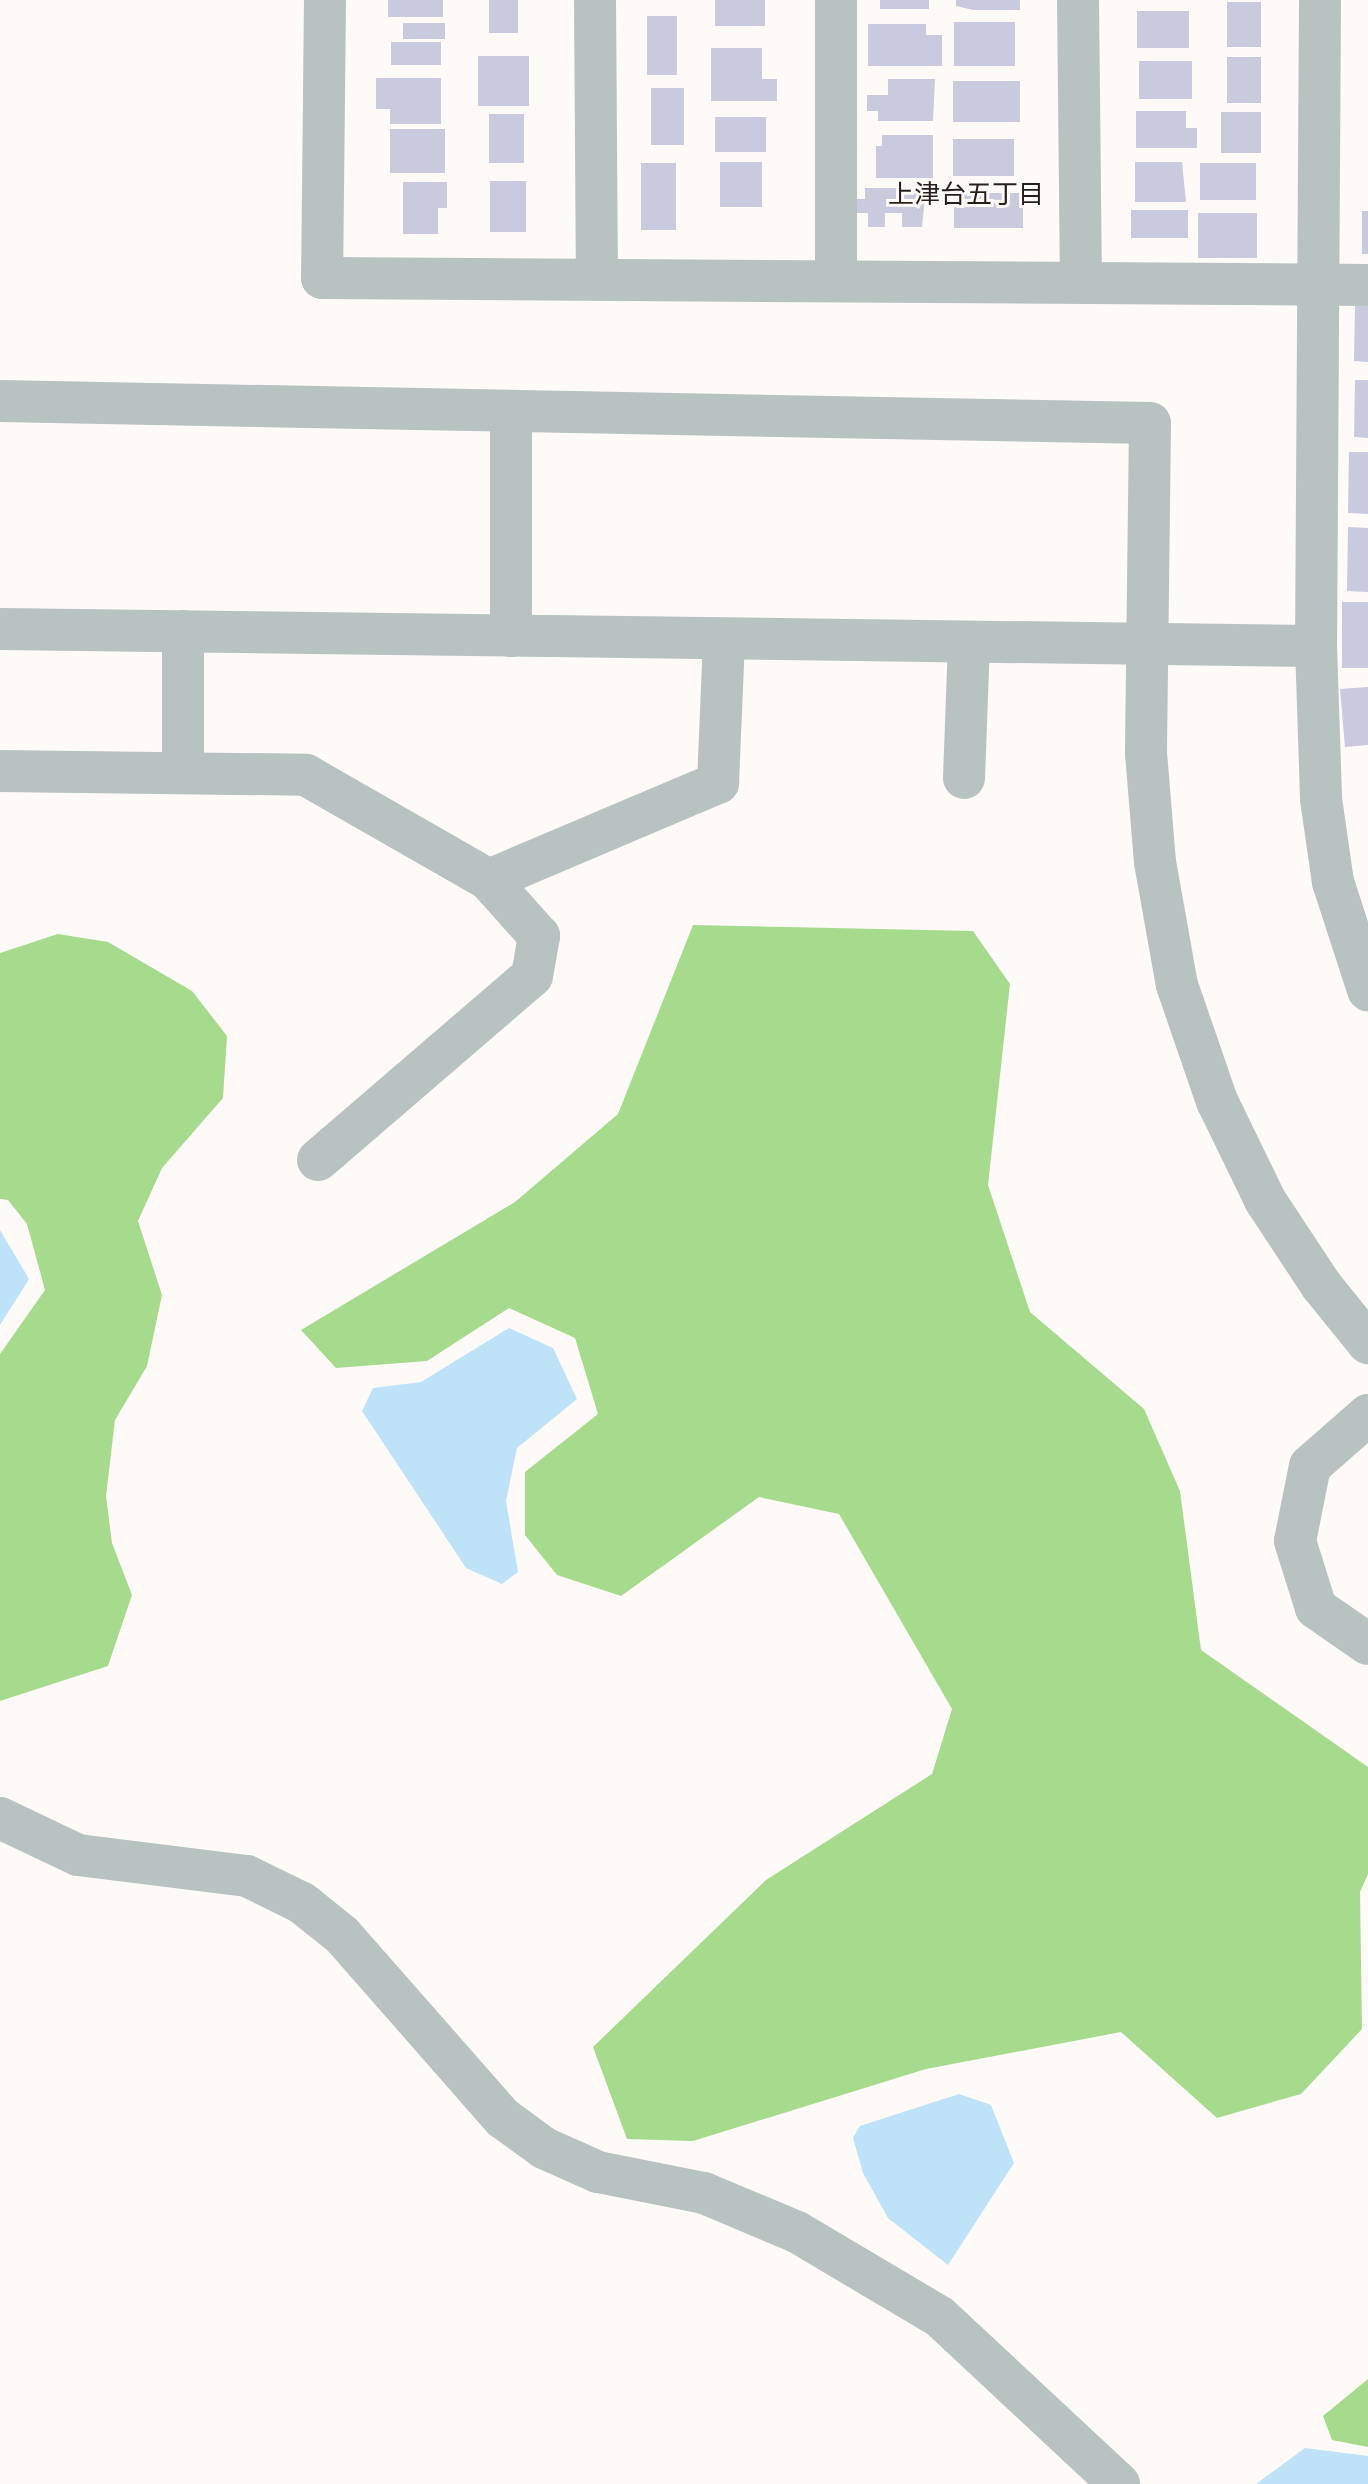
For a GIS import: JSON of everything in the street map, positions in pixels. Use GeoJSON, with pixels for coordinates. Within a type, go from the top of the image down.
{"type":"FeatureCollection","features":[{"type":"Feature","properties":{"kind":"street"},"geometry":{"type":"LineString","coordinates":[[325,0],[322,278],[1368,285]]}},
{"type":"Feature","properties":{"kind":"street"},"geometry":{"type":"LineString","coordinates":[[595,0],[597,279]]}},
{"type":"Feature","properties":{"kind":"street"},"geometry":{"type":"LineString","coordinates":[[836,0],[836,280]]}},
{"type":"Feature","properties":{"kind":"street"},"geometry":{"type":"LineString","coordinates":[[1078,0],[1081,281]]}},
{"type":"Feature","properties":{"kind":"street"},"geometry":{"type":"LineString","coordinates":[[1320,0],[1316,646],[1321,799],[1333,882],[1368,990]]}},
{"type":"Feature","properties":{"kind":"street"},"geometry":{"type":"LineString","coordinates":[[0,401],[1150,423],[1146,753],[1155,862],[1177,985],[1217,1101],[1265,1200],[1321,1285],[1368,1343]]}},
{"type":"Feature","properties":{"kind":"street"},"geometry":{"type":"LineString","coordinates":[[511,411],[511,636]]}},
{"type":"Feature","properties":{"kind":"street"},"geometry":{"type":"LineString","coordinates":[[0,629],[1316,646]]}},
{"type":"Feature","properties":{"kind":"street"},"geometry":{"type":"LineString","coordinates":[[183,631],[183,773]]}},
{"type":"Feature","properties":{"kind":"street"},"geometry":{"type":"LineString","coordinates":[[489,880],[718,783],[724,640]]}},
{"type":"Feature","properties":{"kind":"street"},"geometry":{"type":"LineString","coordinates":[[964,778],[969,643]]}},
{"type":"Feature","properties":{"kind":"street"},"geometry":{"type":"LineString","coordinates":[[0,771],[306,775],[489,880],[539,936],[532,976],[318,1160]]}},
{"type":"Feature","properties":{"kind":"street"},"geometry":{"type":"LineString","coordinates":[[1368,1415],[1310,1466],[1295,1541],[1316,1608],[1368,1644]]}},
{"type":"Feature","properties":{"kind":"street"},"geometry":{"type":"LineString","coordinates":[[0,1818],[78,1855],[247,1876],[302,1903],[342,1935],[513,2126],[544,2148],[598,2172],[704,2193],[797,2232],[940,2317],[1119,2484]]}},
{"type":"Feature","properties":{"kind":"green space"},"geometry":{"type":"Polygon","coordinates":[[[693,925],[973,931],[1010,984],[988,1185],[1030,1312],[1144,1409],[1180,1491],[1201,1650],[1368,1767],[1368,1874],[1360,1892],[1362,2029],[1301,2094],[1217,2118],[1121,2032],[926,2069],[693,2141],[627,2139],[593,2047],[766,1880],[932,1774],[952,1709],[839,1514],[759,1497],[621,1596],[557,1575],[525,1535],[525,1472],[598,1414],[575,1338],[509,1308],[427,1361],[336,1368],[301,1330],[515,1202],[618,1114],[693,925]]]}},
{"type":"Feature","properties":{"kind":"green space"},"geometry":{"type":"Polygon","coordinates":[[[58,934],[108,942],[192,991],[227,1036],[223,1098],[162,1168],[138,1221],[162,1295],[147,1366],[115,1420],[106,1496],[112,1543],[132,1595],[108,1666],[0,1701],[0,1354],[45,1290],[27,1224],[8,1200],[0,1199],[0,953],[58,934]]]}},
{"type":"Feature","properties":{"kind":"green space"},"geometry":{"type":"Polygon","coordinates":[[[1368,2379],[1368,2447],[1332,2440],[1323,2416],[1368,2379]]]}},
{"type":"Feature","properties":{"kind":"water"},"geometry":{"type":"Polygon","coordinates":[[[0,1230],[29,1279],[0,1325],[0,1230]]]}},
{"type":"Feature","properties":{"kind":"water"},"geometry":{"type":"Polygon","coordinates":[[[509,1328],[553,1348],[577,1399],[517,1448],[506,1501],[518,1572],[502,1584],[466,1568],[362,1411],[373,1388],[421,1382],[509,1328]]]}},
{"type":"Feature","properties":{"kind":"water"},"geometry":{"type":"Polygon","coordinates":[[[959,2094],[991,2105],[1014,2163],[948,2265],[888,2218],[863,2173],[853,2138],[860,2126],[959,2094]]]}},
{"type":"Feature","properties":{"kind":"water"},"geometry":{"type":"Polygon","coordinates":[[[1305,2448],[1368,2456],[1368,2484],[1256,2484],[1305,2448]]]}},
{"type":"Feature","properties":{"kind":"building"},"geometry":{"type":"Polygon","coordinates":[[[388,0],[443,0],[443,17],[388,17],[388,0]]]}},
{"type":"Feature","properties":{"kind":"building"},"geometry":{"type":"Polygon","coordinates":[[[489,0],[518,0],[518,33],[489,33],[489,0]]]}},
{"type":"Feature","properties":{"kind":"building"},"geometry":{"type":"Polygon","coordinates":[[[715,0],[765,0],[765,26],[715,26],[715,0]]]}},
{"type":"Feature","properties":{"kind":"building"},"geometry":{"type":"Polygon","coordinates":[[[880,0],[929,0],[929,9],[880,9],[880,0]]]}},
{"type":"Feature","properties":{"kind":"building"},"geometry":{"type":"Polygon","coordinates":[[[956,0],[1020,0],[1020,10],[973,10],[956,6],[956,0]]]}},
{"type":"Feature","properties":{"kind":"building"},"geometry":{"type":"Polygon","coordinates":[[[1227,2],[1261,2],[1261,47],[1227,47],[1227,2]]]}},
{"type":"Feature","properties":{"kind":"building"},"geometry":{"type":"Polygon","coordinates":[[[1137,11],[1189,11],[1189,48],[1137,48],[1137,11]]]}},
{"type":"Feature","properties":{"kind":"building"},"geometry":{"type":"Polygon","coordinates":[[[647,16],[677,16],[677,75],[647,75],[647,16]]]}},
{"type":"Feature","properties":{"kind":"building"},"geometry":{"type":"Polygon","coordinates":[[[954,22],[1015,22],[1015,66],[954,66],[954,22]]]}},
{"type":"Feature","properties":{"kind":"building"},"geometry":{"type":"Polygon","coordinates":[[[403,23],[445,23],[445,39],[403,39],[403,23]]]}},
{"type":"Feature","properties":{"kind":"building"},"geometry":{"type":"Polygon","coordinates":[[[868,24],[926,24],[926,35],[942,35],[942,66],[868,66],[868,24]]]}},
{"type":"Feature","properties":{"kind":"building"},"geometry":{"type":"Polygon","coordinates":[[[391,42],[441,42],[441,65],[391,65],[391,42]]]}},
{"type":"Feature","properties":{"kind":"building"},"geometry":{"type":"Polygon","coordinates":[[[711,48],[762,48],[762,79],[777,79],[777,101],[711,101],[711,48]]]}},
{"type":"Feature","properties":{"kind":"building"},"geometry":{"type":"Polygon","coordinates":[[[478,56],[529,56],[529,106],[478,106],[478,56]]]}},
{"type":"Feature","properties":{"kind":"building"},"geometry":{"type":"Polygon","coordinates":[[[1227,57],[1261,57],[1261,103],[1227,103],[1227,57]]]}},
{"type":"Feature","properties":{"kind":"building"},"geometry":{"type":"Polygon","coordinates":[[[1139,61],[1192,61],[1192,99],[1139,99],[1139,61]]]}},
{"type":"Feature","properties":{"kind":"building"},"geometry":{"type":"Polygon","coordinates":[[[376,78],[441,78],[441,124],[390,124],[390,109],[376,109],[376,78]]]}},
{"type":"Feature","properties":{"kind":"building"},"geometry":{"type":"Polygon","coordinates":[[[888,79],[935,79],[933,121],[878,121],[878,111],[867,111],[867,95],[888,95],[888,79]]]}},
{"type":"Feature","properties":{"kind":"building"},"geometry":{"type":"Polygon","coordinates":[[[953,81],[1020,81],[1020,122],[953,122],[953,81]]]}},
{"type":"Feature","properties":{"kind":"building"},"geometry":{"type":"Polygon","coordinates":[[[651,88],[684,88],[684,145],[651,145],[651,88]]]}},
{"type":"Feature","properties":{"kind":"building"},"geometry":{"type":"Polygon","coordinates":[[[1136,111],[1186,111],[1186,128],[1197,128],[1197,148],[1136,148],[1136,111]]]}},
{"type":"Feature","properties":{"kind":"building"},"geometry":{"type":"Polygon","coordinates":[[[1221,112],[1261,112],[1261,153],[1221,153],[1221,112]]]}},
{"type":"Feature","properties":{"kind":"building"},"geometry":{"type":"Polygon","coordinates":[[[489,114],[524,114],[524,163],[489,163],[489,114]]]}},
{"type":"Feature","properties":{"kind":"building"},"geometry":{"type":"Polygon","coordinates":[[[715,117],[766,117],[766,152],[715,152],[715,117]]]}},
{"type":"Feature","properties":{"kind":"building"},"geometry":{"type":"Polygon","coordinates":[[[390,129],[445,129],[445,173],[390,173],[390,129]]]}},
{"type":"Feature","properties":{"kind":"building"},"geometry":{"type":"Polygon","coordinates":[[[882,135],[933,135],[933,178],[876,178],[876,146],[882,146],[882,135]]]}},
{"type":"Feature","properties":{"kind":"building"},"geometry":{"type":"Polygon","coordinates":[[[953,139],[1014,139],[1014,176],[953,176],[953,139]]]}},
{"type":"Feature","properties":{"kind":"building"},"geometry":{"type":"Polygon","coordinates":[[[720,162],[762,162],[762,207],[720,207],[720,162]]]}},
{"type":"Feature","properties":{"kind":"building"},"geometry":{"type":"Polygon","coordinates":[[[1135,162],[1182,162],[1186,202],[1135,202],[1135,162]]]}},
{"type":"Feature","properties":{"kind":"building"},"geometry":{"type":"Polygon","coordinates":[[[641,163],[676,163],[676,230],[641,230],[641,163]]]}},
{"type":"Feature","properties":{"kind":"building"},"geometry":{"type":"Polygon","coordinates":[[[1200,163],[1256,163],[1256,200],[1200,200],[1200,163]]]}},
{"type":"Feature","properties":{"kind":"building"},"geometry":{"type":"Polygon","coordinates":[[[490,181],[526,181],[526,232],[490,232],[490,181]]]}},
{"type":"Feature","properties":{"kind":"building"},"geometry":{"type":"Polygon","coordinates":[[[403,182],[447,182],[447,208],[438,208],[438,234],[403,234],[403,182]]]}},
{"type":"Feature","properties":{"kind":"building"},"geometry":{"type":"Polygon","coordinates":[[[865,188],[926,188],[922,227],[902,227],[902,213],[885,213],[885,227],[868,227],[868,213],[856,213],[856,199],[865,199],[865,188]]]}},
{"type":"Feature","properties":{"kind":"building"},"geometry":{"type":"Polygon","coordinates":[[[954,193],[1023,193],[1023,228],[954,228],[954,193]]]}},
{"type":"Feature","properties":{"kind":"building"},"geometry":{"type":"Polygon","coordinates":[[[1131,210],[1188,210],[1188,238],[1131,238],[1131,210]]]}},
{"type":"Feature","properties":{"kind":"building"},"geometry":{"type":"Polygon","coordinates":[[[1362,211],[1368,211],[1368,254],[1362,254],[1362,211]]]}},
{"type":"Feature","properties":{"kind":"building"},"geometry":{"type":"Polygon","coordinates":[[[1198,213],[1257,213],[1257,258],[1198,258],[1198,213]]]}},
{"type":"Feature","properties":{"kind":"building"},"geometry":{"type":"Polygon","coordinates":[[[1355,306],[1368,306],[1368,362],[1354,361],[1355,306]]]}},
{"type":"Feature","properties":{"kind":"building"},"geometry":{"type":"Polygon","coordinates":[[[1355,380],[1368,380],[1368,438],[1354,437],[1355,380]]]}},
{"type":"Feature","properties":{"kind":"building"},"geometry":{"type":"Polygon","coordinates":[[[1349,452],[1368,452],[1368,514],[1348,513],[1349,452]]]}},
{"type":"Feature","properties":{"kind":"building"},"geometry":{"type":"Polygon","coordinates":[[[1348,527],[1368,528],[1368,592],[1347,591],[1348,527]]]}},
{"type":"Feature","properties":{"kind":"building"},"geometry":{"type":"Polygon","coordinates":[[[1342,602],[1368,602],[1368,668],[1342,668],[1342,602]]]}},
{"type":"Feature","properties":{"kind":"building"},"geometry":{"type":"Polygon","coordinates":[[[1368,687],[1368,745],[1345,747],[1340,689],[1368,687]]]}},
{"type":"Feature","properties":{"kind":"district","name":"上津台五丁目"},"geometry":{"type":"Point","coordinates":[966,192]}}]}
